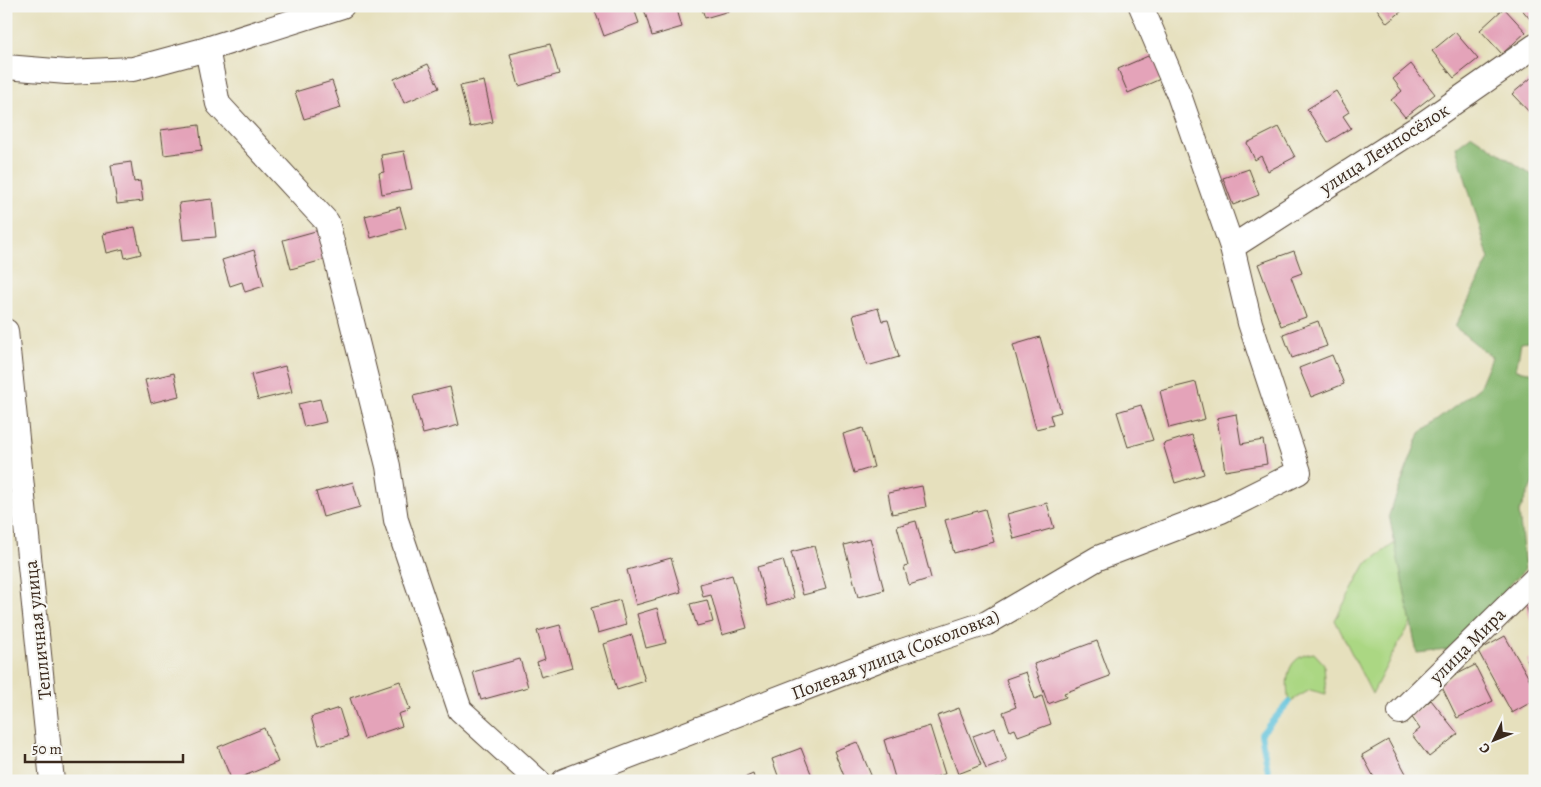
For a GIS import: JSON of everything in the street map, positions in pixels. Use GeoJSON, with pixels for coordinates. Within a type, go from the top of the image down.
{"type":"FeatureCollection","features":[{"type":"Feature","properties":{"kind":"street"},"geometry":{"type":"LineString","coordinates":[[6,67],[67,72],[133,69],[207,49],[342,6]]}},
{"type":"Feature","properties":{"kind":"street"},"geometry":{"type":"LineString","coordinates":[[1142,6],[1179,95],[1232,247]]}},
{"type":"Feature","properties":{"kind":"street","name":"улица Ленпосёлок"},"geometry":{"type":"LineString","coordinates":[[1232,247],[1416,129],[1535,46]]}},
{"type":"Feature","properties":{"kind":"street"},"geometry":{"type":"LineString","coordinates":[[207,49],[218,104],[328,222],[388,466],[396,520],[460,710],[538,781]]}},
{"type":"Feature","properties":{"kind":"street","name":"Полевая улица (Соколовка)"},"geometry":{"type":"LineString","coordinates":[[564,781],[896,653],[988,623],[1098,558],[1221,511],[1299,472],[1250,323],[1232,247]]}},
{"type":"Feature","properties":{"kind":"street","name":"Тепличная улица"},"geometry":{"type":"LineString","coordinates":[[6,331],[52,781]]}},
{"type":"Feature","properties":{"kind":"street","name":"улица Мира"},"geometry":{"type":"LineString","coordinates":[[1400,712],[1535,579]]}},
{"type":"Feature","properties":{"kind":"green space"},"geometry":{"type":"Polygon","coordinates":[[[1472,135],[1535,177],[1535,341],[1521,343],[1516,370],[1535,373],[1535,478],[1519,512],[1525,569],[1448,650],[1417,653],[1389,515],[1420,433],[1479,388],[1492,357],[1455,327],[1489,259],[1456,147],[1472,135]]]}},
{"type":"Feature","properties":{"kind":"green space"},"geometry":{"type":"Polygon","coordinates":[[[1395,543],[1411,623],[1372,694],[1335,620],[1365,565],[1395,543]]]}},
{"type":"Feature","properties":{"kind":"green space"},"geometry":{"type":"Polygon","coordinates":[[[1314,653],[1324,664],[1326,694],[1310,690],[1289,702],[1287,685],[1293,664],[1305,655],[1314,653]]]}},
{"type":"Feature","properties":{"kind":"building"},"geometry":{"type":"Polygon","coordinates":[[[607,6],[633,6],[639,23],[604,36],[595,11],[607,6]]]}},
{"type":"Feature","properties":{"kind":"building"},"geometry":{"type":"Polygon","coordinates":[[[654,6],[676,6],[682,27],[652,36],[644,9],[654,6]]]}},
{"type":"Feature","properties":{"kind":"building"},"geometry":{"type":"Polygon","coordinates":[[[701,6],[727,6],[729,11],[705,18],[701,6]]]}},
{"type":"Feature","properties":{"kind":"building"},"geometry":{"type":"Polygon","coordinates":[[[1375,6],[1408,6],[1387,23],[1375,6]]]}},
{"type":"Feature","properties":{"kind":"building"},"geometry":{"type":"Polygon","coordinates":[[[1519,6],[1535,6],[1535,25],[1519,6]]]}},
{"type":"Feature","properties":{"kind":"building"},"geometry":{"type":"Polygon","coordinates":[[[1504,8],[1526,32],[1502,54],[1480,30],[1504,8]]]}},
{"type":"Feature","properties":{"kind":"building"},"geometry":{"type":"Polygon","coordinates":[[[1455,32],[1478,59],[1454,78],[1432,51],[1455,32]]]}},
{"type":"Feature","properties":{"kind":"building"},"geometry":{"type":"Polygon","coordinates":[[[550,44],[559,74],[519,86],[510,54],[550,44]]]}},
{"type":"Feature","properties":{"kind":"building"},"geometry":{"type":"Polygon","coordinates":[[[1155,53],[1165,77],[1128,93],[1118,69],[1155,53]]]}},
{"type":"Feature","properties":{"kind":"building"},"geometry":{"type":"Polygon","coordinates":[[[428,64],[439,88],[404,103],[394,79],[428,64]]]}},
{"type":"Feature","properties":{"kind":"building"},"geometry":{"type":"Polygon","coordinates":[[[1411,64],[1435,94],[1405,117],[1391,100],[1402,91],[1393,79],[1411,64]]]}},
{"type":"Feature","properties":{"kind":"building"},"geometry":{"type":"Polygon","coordinates":[[[1531,78],[1535,82],[1535,118],[1512,94],[1531,78]]]}},
{"type":"Feature","properties":{"kind":"building"},"geometry":{"type":"Polygon","coordinates":[[[332,81],[341,108],[304,119],[295,92],[332,81]]]}},
{"type":"Feature","properties":{"kind":"building"},"geometry":{"type":"Polygon","coordinates":[[[484,81],[493,122],[470,127],[460,86],[484,81]]]}},
{"type":"Feature","properties":{"kind":"building"},"geometry":{"type":"Polygon","coordinates":[[[1336,91],[1349,112],[1343,116],[1351,128],[1328,142],[1307,109],[1336,91]]]}},
{"type":"Feature","properties":{"kind":"building"},"geometry":{"type":"Polygon","coordinates":[[[199,125],[202,150],[164,155],[161,130],[199,125]]]}},
{"type":"Feature","properties":{"kind":"building"},"geometry":{"type":"Polygon","coordinates":[[[1279,127],[1295,157],[1268,171],[1261,156],[1255,160],[1247,143],[1279,127]]]}},
{"type":"Feature","properties":{"kind":"building"},"geometry":{"type":"Polygon","coordinates":[[[404,151],[412,189],[382,194],[379,173],[384,172],[381,155],[404,151]]]}},
{"type":"Feature","properties":{"kind":"building"},"geometry":{"type":"Polygon","coordinates":[[[131,162],[134,182],[140,181],[143,201],[117,204],[111,165],[131,162]]]}},
{"type":"Feature","properties":{"kind":"building"},"geometry":{"type":"Polygon","coordinates":[[[1249,169],[1259,195],[1233,205],[1223,178],[1249,169]]]}},
{"type":"Feature","properties":{"kind":"building"},"geometry":{"type":"Polygon","coordinates":[[[212,199],[216,237],[183,240],[179,203],[212,199]]]}},
{"type":"Feature","properties":{"kind":"building"},"geometry":{"type":"Polygon","coordinates":[[[400,207],[406,228],[371,238],[365,216],[400,207]]]}},
{"type":"Feature","properties":{"kind":"building"},"geometry":{"type":"Polygon","coordinates":[[[135,227],[141,254],[125,258],[123,249],[107,253],[103,234],[135,227]]]}},
{"type":"Feature","properties":{"kind":"building"},"geometry":{"type":"Polygon","coordinates":[[[323,229],[330,258],[291,269],[283,240],[323,229]]]}},
{"type":"Feature","properties":{"kind":"building"},"geometry":{"type":"Polygon","coordinates":[[[254,250],[264,286],[245,292],[242,282],[230,286],[222,260],[254,250]]]}},
{"type":"Feature","properties":{"kind":"building"},"geometry":{"type":"Polygon","coordinates":[[[1294,251],[1302,273],[1291,277],[1306,317],[1281,326],[1258,264],[1294,251]]]}},
{"type":"Feature","properties":{"kind":"building"},"geometry":{"type":"Polygon","coordinates":[[[878,308],[882,321],[888,320],[899,357],[867,366],[853,315],[878,308]]]}},
{"type":"Feature","properties":{"kind":"building"},"geometry":{"type":"Polygon","coordinates":[[[1318,321],[1327,346],[1292,358],[1283,334],[1318,321]]]}},
{"type":"Feature","properties":{"kind":"building"},"geometry":{"type":"Polygon","coordinates":[[[1040,337],[1061,412],[1050,415],[1053,425],[1036,429],[1013,345],[1040,337]]]}},
{"type":"Feature","properties":{"kind":"building"},"geometry":{"type":"Polygon","coordinates":[[[1332,355],[1344,384],[1311,397],[1299,368],[1332,355]]]}},
{"type":"Feature","properties":{"kind":"building"},"geometry":{"type":"Polygon","coordinates":[[[285,366],[292,392],[258,400],[251,375],[285,366]]]}},
{"type":"Feature","properties":{"kind":"building"},"geometry":{"type":"Polygon","coordinates":[[[174,373],[179,396],[151,403],[145,380],[174,373]]]}},
{"type":"Feature","properties":{"kind":"building"},"geometry":{"type":"Polygon","coordinates":[[[1196,382],[1205,419],[1169,428],[1160,391],[1196,382]]]}},
{"type":"Feature","properties":{"kind":"building"},"geometry":{"type":"Polygon","coordinates":[[[450,387],[459,425],[423,434],[413,396],[450,387]]]}},
{"type":"Feature","properties":{"kind":"building"},"geometry":{"type":"Polygon","coordinates":[[[320,399],[326,422],[304,427],[298,404],[320,399]]]}},
{"type":"Feature","properties":{"kind":"building"},"geometry":{"type":"Polygon","coordinates":[[[1141,405],[1153,440],[1128,447],[1117,412],[1141,405]]]}},
{"type":"Feature","properties":{"kind":"building"},"geometry":{"type":"Polygon","coordinates":[[[1236,414],[1241,444],[1263,440],[1267,464],[1225,471],[1217,418],[1236,414]]]}},
{"type":"Feature","properties":{"kind":"building"},"geometry":{"type":"Polygon","coordinates":[[[863,428],[874,467],[854,473],[843,434],[863,428]]]}},
{"type":"Feature","properties":{"kind":"building"},"geometry":{"type":"Polygon","coordinates":[[[1192,435],[1204,474],[1175,483],[1163,444],[1192,435]]]}},
{"type":"Feature","properties":{"kind":"building"},"geometry":{"type":"Polygon","coordinates":[[[353,482],[360,507],[323,517],[316,492],[353,482]]]}},
{"type":"Feature","properties":{"kind":"building"},"geometry":{"type":"Polygon","coordinates":[[[922,486],[926,507],[892,514],[888,493],[922,486]]]}},
{"type":"Feature","properties":{"kind":"building"},"geometry":{"type":"Polygon","coordinates":[[[1047,503],[1054,528],[1014,539],[1007,514],[1047,503]]]}},
{"type":"Feature","properties":{"kind":"building"},"geometry":{"type":"Polygon","coordinates":[[[985,509],[994,542],[954,553],[945,520],[985,509]]]}},
{"type":"Feature","properties":{"kind":"building"},"geometry":{"type":"Polygon","coordinates":[[[916,521],[931,578],[909,585],[904,567],[908,566],[897,526],[916,521]]]}},
{"type":"Feature","properties":{"kind":"building"},"geometry":{"type":"Polygon","coordinates":[[[870,538],[884,590],[858,597],[844,545],[870,538]]]}},
{"type":"Feature","properties":{"kind":"building"},"geometry":{"type":"Polygon","coordinates":[[[814,546],[826,589],[803,595],[791,552],[814,546]]]}},
{"type":"Feature","properties":{"kind":"building"},"geometry":{"type":"Polygon","coordinates":[[[671,558],[681,592],[636,605],[627,570],[671,558]]]}},
{"type":"Feature","properties":{"kind":"building"},"geometry":{"type":"Polygon","coordinates":[[[783,560],[794,598],[767,606],[757,567],[783,560]]]}},
{"type":"Feature","properties":{"kind":"building"},"geometry":{"type":"Polygon","coordinates":[[[732,575],[747,628],[722,635],[711,595],[703,597],[700,584],[732,575]]]}},
{"type":"Feature","properties":{"kind":"building"},"geometry":{"type":"Polygon","coordinates":[[[1535,599],[1535,630],[1534,630],[1525,602],[1535,599]]]}},
{"type":"Feature","properties":{"kind":"building"},"geometry":{"type":"Polygon","coordinates":[[[620,600],[626,625],[598,633],[591,608],[620,600]]]}},
{"type":"Feature","properties":{"kind":"building"},"geometry":{"type":"Polygon","coordinates":[[[707,600],[713,622],[697,626],[690,604],[707,600]]]}},
{"type":"Feature","properties":{"kind":"building"},"geometry":{"type":"Polygon","coordinates":[[[657,608],[666,643],[646,648],[637,614],[657,608]]]}},
{"type":"Feature","properties":{"kind":"building"},"geometry":{"type":"Polygon","coordinates":[[[560,625],[572,668],[541,677],[537,662],[545,659],[537,631],[560,625]]]}},
{"type":"Feature","properties":{"kind":"building"},"geometry":{"type":"Polygon","coordinates":[[[632,635],[645,681],[617,690],[604,644],[632,635]]]}},
{"type":"Feature","properties":{"kind":"building"},"geometry":{"type":"Polygon","coordinates":[[[1505,636],[1535,689],[1535,700],[1512,713],[1478,651],[1505,636]]]}},
{"type":"Feature","properties":{"kind":"building"},"geometry":{"type":"Polygon","coordinates":[[[1097,641],[1110,676],[1064,693],[1066,697],[1048,704],[1034,664],[1097,641]]]}},
{"type":"Feature","properties":{"kind":"building"},"geometry":{"type":"Polygon","coordinates":[[[1535,657],[1535,679],[1527,660],[1535,657]]]}},
{"type":"Feature","properties":{"kind":"building"},"geometry":{"type":"Polygon","coordinates":[[[520,659],[528,687],[481,700],[473,672],[520,659]]]}},
{"type":"Feature","properties":{"kind":"building"},"geometry":{"type":"Polygon","coordinates":[[[1475,665],[1493,701],[1457,718],[1440,683],[1475,665]]]}},
{"type":"Feature","properties":{"kind":"building"},"geometry":{"type":"Polygon","coordinates":[[[1026,672],[1035,699],[1042,696],[1051,724],[1018,736],[1015,729],[1010,731],[1003,712],[1016,707],[1006,679],[1026,672]]]}},
{"type":"Feature","properties":{"kind":"building"},"geometry":{"type":"Polygon","coordinates":[[[400,681],[410,710],[398,714],[402,726],[364,739],[350,698],[400,681]]]}},
{"type":"Feature","properties":{"kind":"building"},"geometry":{"type":"Polygon","coordinates":[[[1431,700],[1458,734],[1429,757],[1412,735],[1420,729],[1411,716],[1431,700]]]}},
{"type":"Feature","properties":{"kind":"building"},"geometry":{"type":"Polygon","coordinates":[[[339,708],[348,737],[319,745],[311,717],[339,708]]]}},
{"type":"Feature","properties":{"kind":"building"},"geometry":{"type":"Polygon","coordinates":[[[959,708],[981,765],[958,774],[937,716],[959,708]]]}},
{"type":"Feature","properties":{"kind":"building"},"geometry":{"type":"Polygon","coordinates":[[[930,726],[945,774],[922,781],[896,781],[884,740],[930,726]]]}},
{"type":"Feature","properties":{"kind":"building"},"geometry":{"type":"Polygon","coordinates":[[[264,728],[278,762],[232,781],[218,747],[264,728]]]}},
{"type":"Feature","properties":{"kind":"building"},"geometry":{"type":"Polygon","coordinates":[[[995,728],[1007,761],[986,769],[973,736],[995,728]]]}},
{"type":"Feature","properties":{"kind":"building"},"geometry":{"type":"Polygon","coordinates":[[[1388,740],[1409,779],[1405,781],[1376,781],[1362,755],[1388,740]]]}},
{"type":"Feature","properties":{"kind":"building"},"geometry":{"type":"Polygon","coordinates":[[[857,742],[871,775],[856,781],[846,781],[834,751],[857,742]]]}},
{"type":"Feature","properties":{"kind":"building"},"geometry":{"type":"Polygon","coordinates":[[[801,748],[814,781],[780,781],[772,759],[801,748]]]}},
{"type":"Feature","properties":{"kind":"building"},"geometry":{"type":"Polygon","coordinates":[[[753,774],[755,781],[737,781],[753,774]]]}},
{"type":"Feature","properties":{"kind":"waterway"},"geometry":{"type":"LineString","coordinates":[[1270,781],[1261,734],[1289,702]]}}]}
